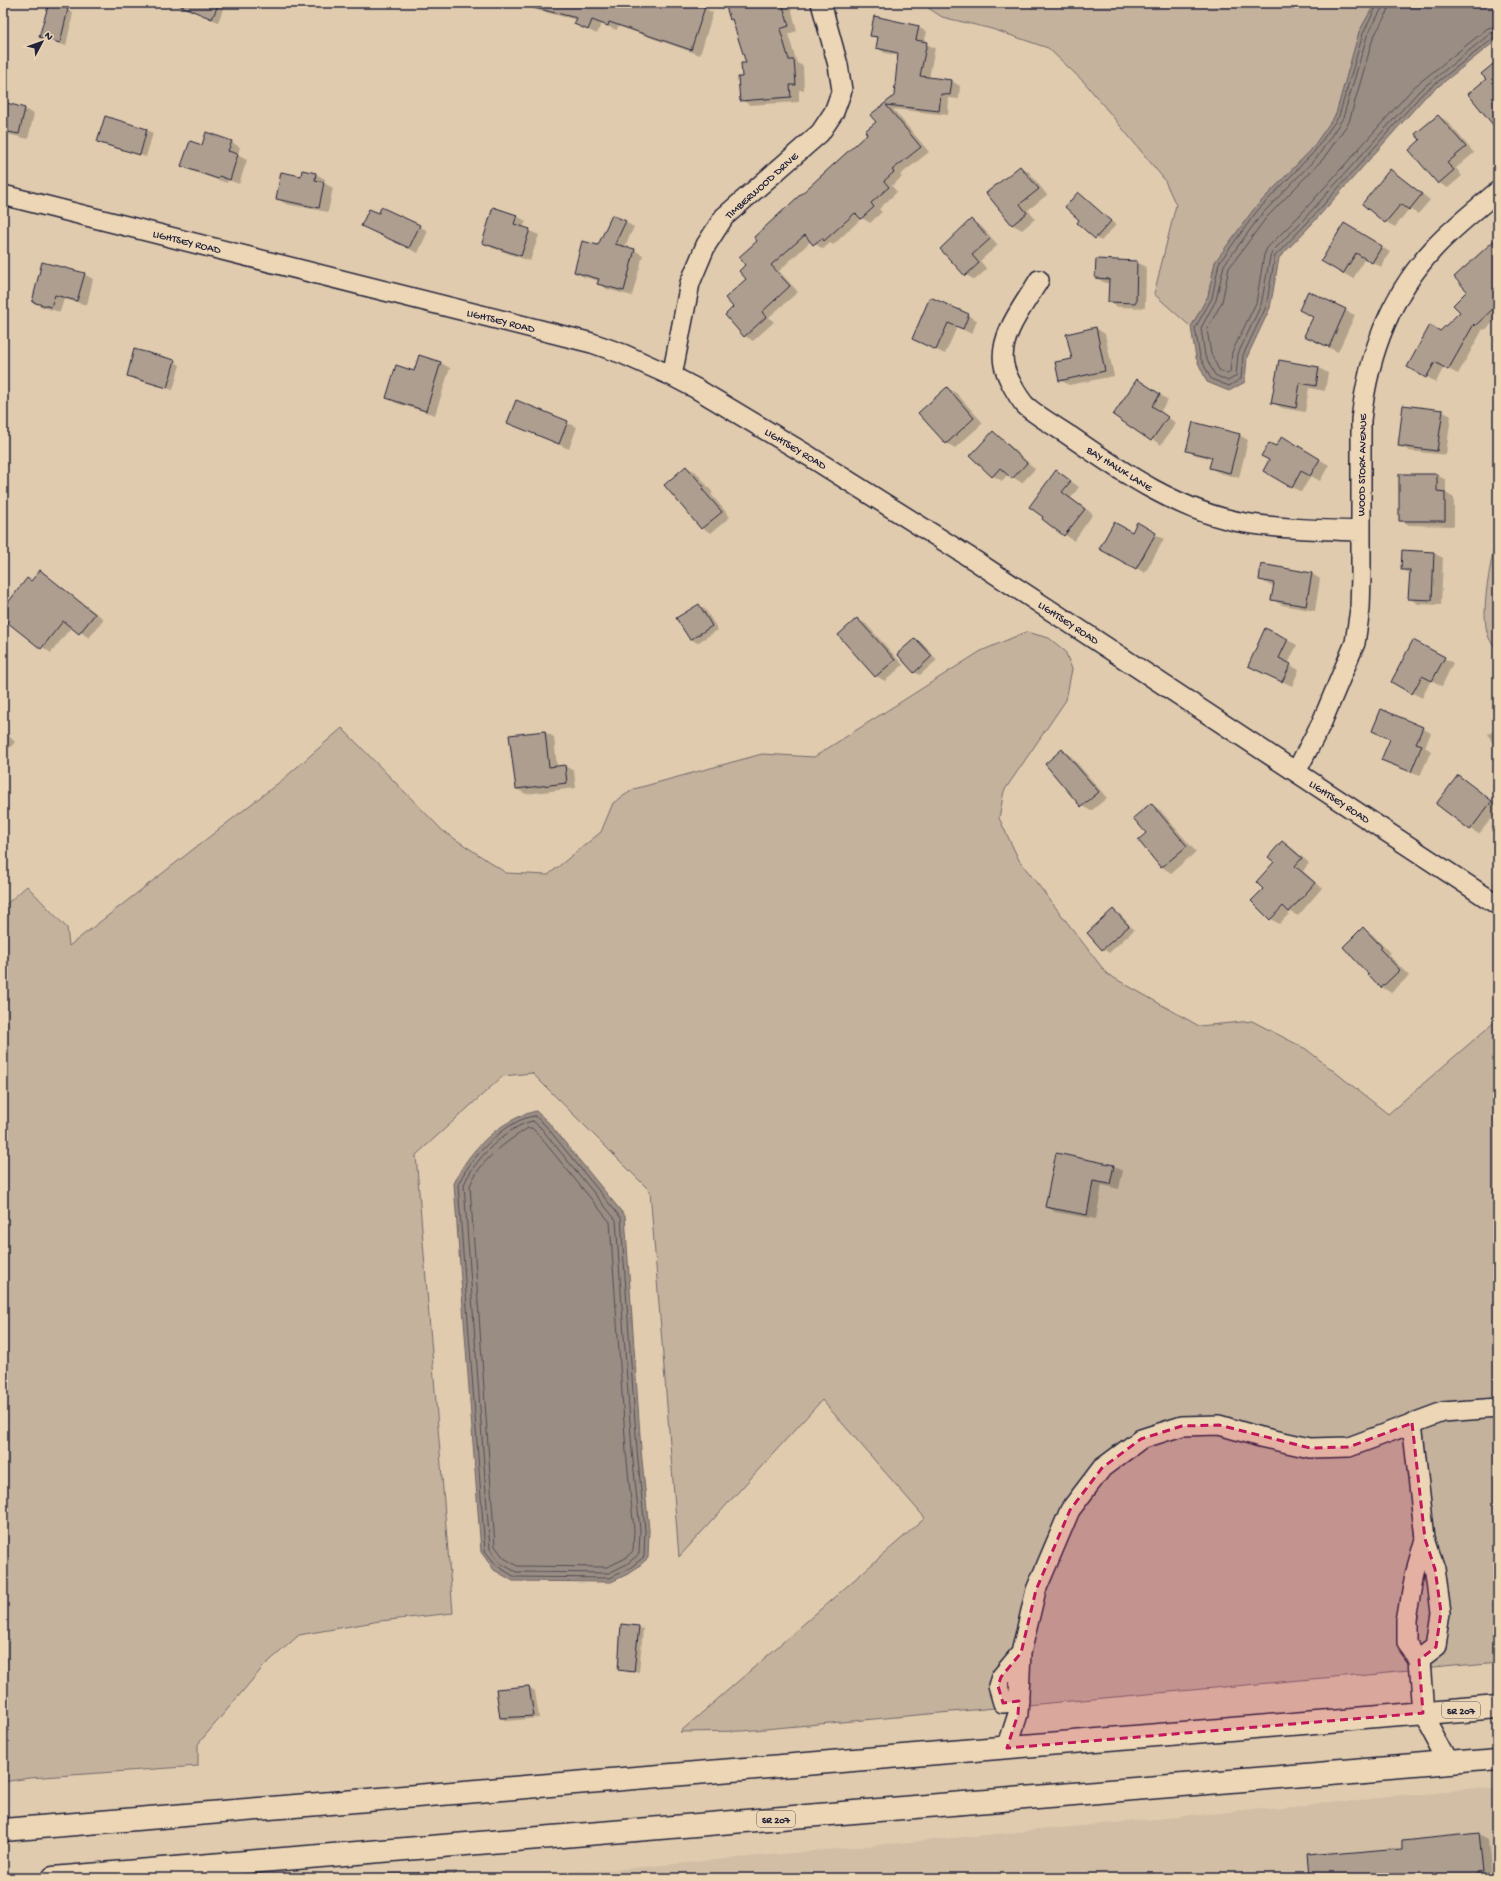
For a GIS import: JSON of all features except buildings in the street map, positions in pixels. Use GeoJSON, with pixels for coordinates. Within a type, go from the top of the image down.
{"type":"FeatureCollection","features":[{"type":"Feature","properties":{"kind":"highway","name":"SR 207"},"geometry":{"type":"LineString","coordinates":[[3,1830],[1498,1707]]}},
{"type":"Feature","properties":{"kind":"highway","name":"SR 207"},"geometry":{"type":"LineString","coordinates":[[53,1878],[1498,1760]]}},
{"type":"Feature","properties":{"kind":"street","name":"TIMBERWOOD DRIVE"},"geometry":{"type":"LineString","coordinates":[[672,376],[690,283],[706,245],[724,217],[820,133],[834,112],[842,90],[838,65],[821,3]]}},
{"type":"Feature","properties":{"kind":"street","name":"WOOD STORK AVENUE"},"geometry":{"type":"LineString","coordinates":[[1296,772],[1322,722],[1354,643],[1360,609],[1361,420],[1368,372],[1384,326],[1394,305],[1421,264],[1436,246],[1462,221],[1498,191]]}},
{"type":"Feature","properties":{"kind":"street","name":"LIGHTSEY ROAD"},"geometry":{"type":"LineString","coordinates":[[3,195],[592,343],[623,354],[672,376],[810,456],[974,560],[1296,772],[1496,900]]}},
{"type":"Feature","properties":{"kind":"street","name":"BAY HAWK LANE"},"geometry":{"type":"LineString","coordinates":[[1040,280],[1007,334],[1003,349],[1004,365],[1010,381],[1025,405],[1104,460],[1144,485],[1185,505],[1245,523],[1314,530],[1360,531]]}},
{"type":"Feature","properties":{"kind":"street"},"geometry":{"type":"LineString","coordinates":[[1007,1748],[1018,1714],[1021,1653],[1036,1590],[1070,1510],[1102,1468],[1141,1439],[1182,1426],[1219,1425],[1260,1437],[1310,1448],[1349,1447],[1443,1412],[1498,1408]]}},
{"type":"Feature","properties":{"kind":"street"},"geometry":{"type":"LineString","coordinates":[[1412,1423],[1425,1538],[1435,1569],[1441,1612],[1436,1647],[1419,1660]]}},
{"type":"Feature","properties":{"kind":"street"},"geometry":{"type":"LineString","coordinates":[[1425,1538],[1415,1574],[1407,1621],[1407,1643],[1419,1660],[1423,1713],[1450,1763]]}},
{"type":"Feature","properties":{"kind":"highlighted area"},"geometry":{"type":"Polygon","coordinates":[[[1412,1423],[1425,1539],[1435,1569],[1441,1612],[1436,1647],[1419,1660],[1423,1713],[1007,1748],[1018,1714],[1019,1701],[1003,1703],[998,1686],[1001,1677],[1021,1653],[1036,1590],[1070,1510],[1102,1468],[1141,1439],[1182,1426],[1219,1425],[1310,1448],[1349,1447],[1412,1423]]]}},
{"type":"Feature","properties":{"kind":"shaded area"},"geometry":{"type":"Polygon","coordinates":[[[925,3],[1375,3],[1359,32],[1336,114],[1311,150],[1254,209],[1215,262],[1208,296],[1191,327],[1154,294],[1176,205],[1164,179],[1085,83],[1048,48],[992,29],[942,17],[927,7],[925,3]]]}},
{"type":"Feature","properties":{"kind":"shaded area"},"geometry":{"type":"Polygon","coordinates":[[[1498,528],[1498,651],[1489,638],[1485,614],[1490,568],[1498,528]]]}},
{"type":"Feature","properties":{"kind":"shaded area"},"geometry":{"type":"Polygon","coordinates":[[[1026,632],[1049,638],[1065,651],[1072,669],[1066,700],[1004,791],[999,818],[1019,860],[1107,974],[1199,1026],[1252,1021],[1306,1049],[1388,1114],[1498,1019],[1498,1662],[743,1731],[680,1732],[925,1518],[822,1400],[679,1557],[650,1191],[532,1073],[503,1076],[416,1155],[453,1613],[380,1621],[299,1635],[264,1666],[198,1744],[198,1766],[29,1778],[3,1782],[3,907],[27,886],[67,928],[69,946],[281,781],[342,728],[443,831],[506,873],[548,875],[601,832],[613,803],[634,789],[762,754],[814,757],[981,651],[1026,632]]]}},
{"type":"Feature","properties":{"kind":"shaded area"},"geometry":{"type":"Polygon","coordinates":[[[1498,1787],[1498,1878],[571,1878],[565,1871],[599,1871],[1498,1787]]]}},
{"type":"Feature","properties":{"kind":"shaded area"},"geometry":{"type":"Polygon","coordinates":[[[457,1872],[451,1878],[217,1878],[457,1872]]]}},
{"type":"Feature","properties":{"kind":"water"},"geometry":{"type":"Polygon","coordinates":[[[1375,3],[1498,3],[1498,39],[1425,97],[1311,225],[1279,258],[1270,308],[1247,357],[1245,382],[1229,391],[1207,382],[1196,358],[1191,327],[1208,296],[1215,262],[1254,209],[1311,150],[1336,114],[1359,32],[1375,3]]]}},
{"type":"Feature","properties":{"kind":"water"},"geometry":{"type":"Polygon","coordinates":[[[536,1111],[548,1122],[625,1216],[641,1450],[649,1530],[648,1558],[632,1572],[611,1582],[513,1581],[494,1570],[481,1552],[454,1184],[467,1160],[487,1138],[510,1121],[536,1111]]]}}]}
